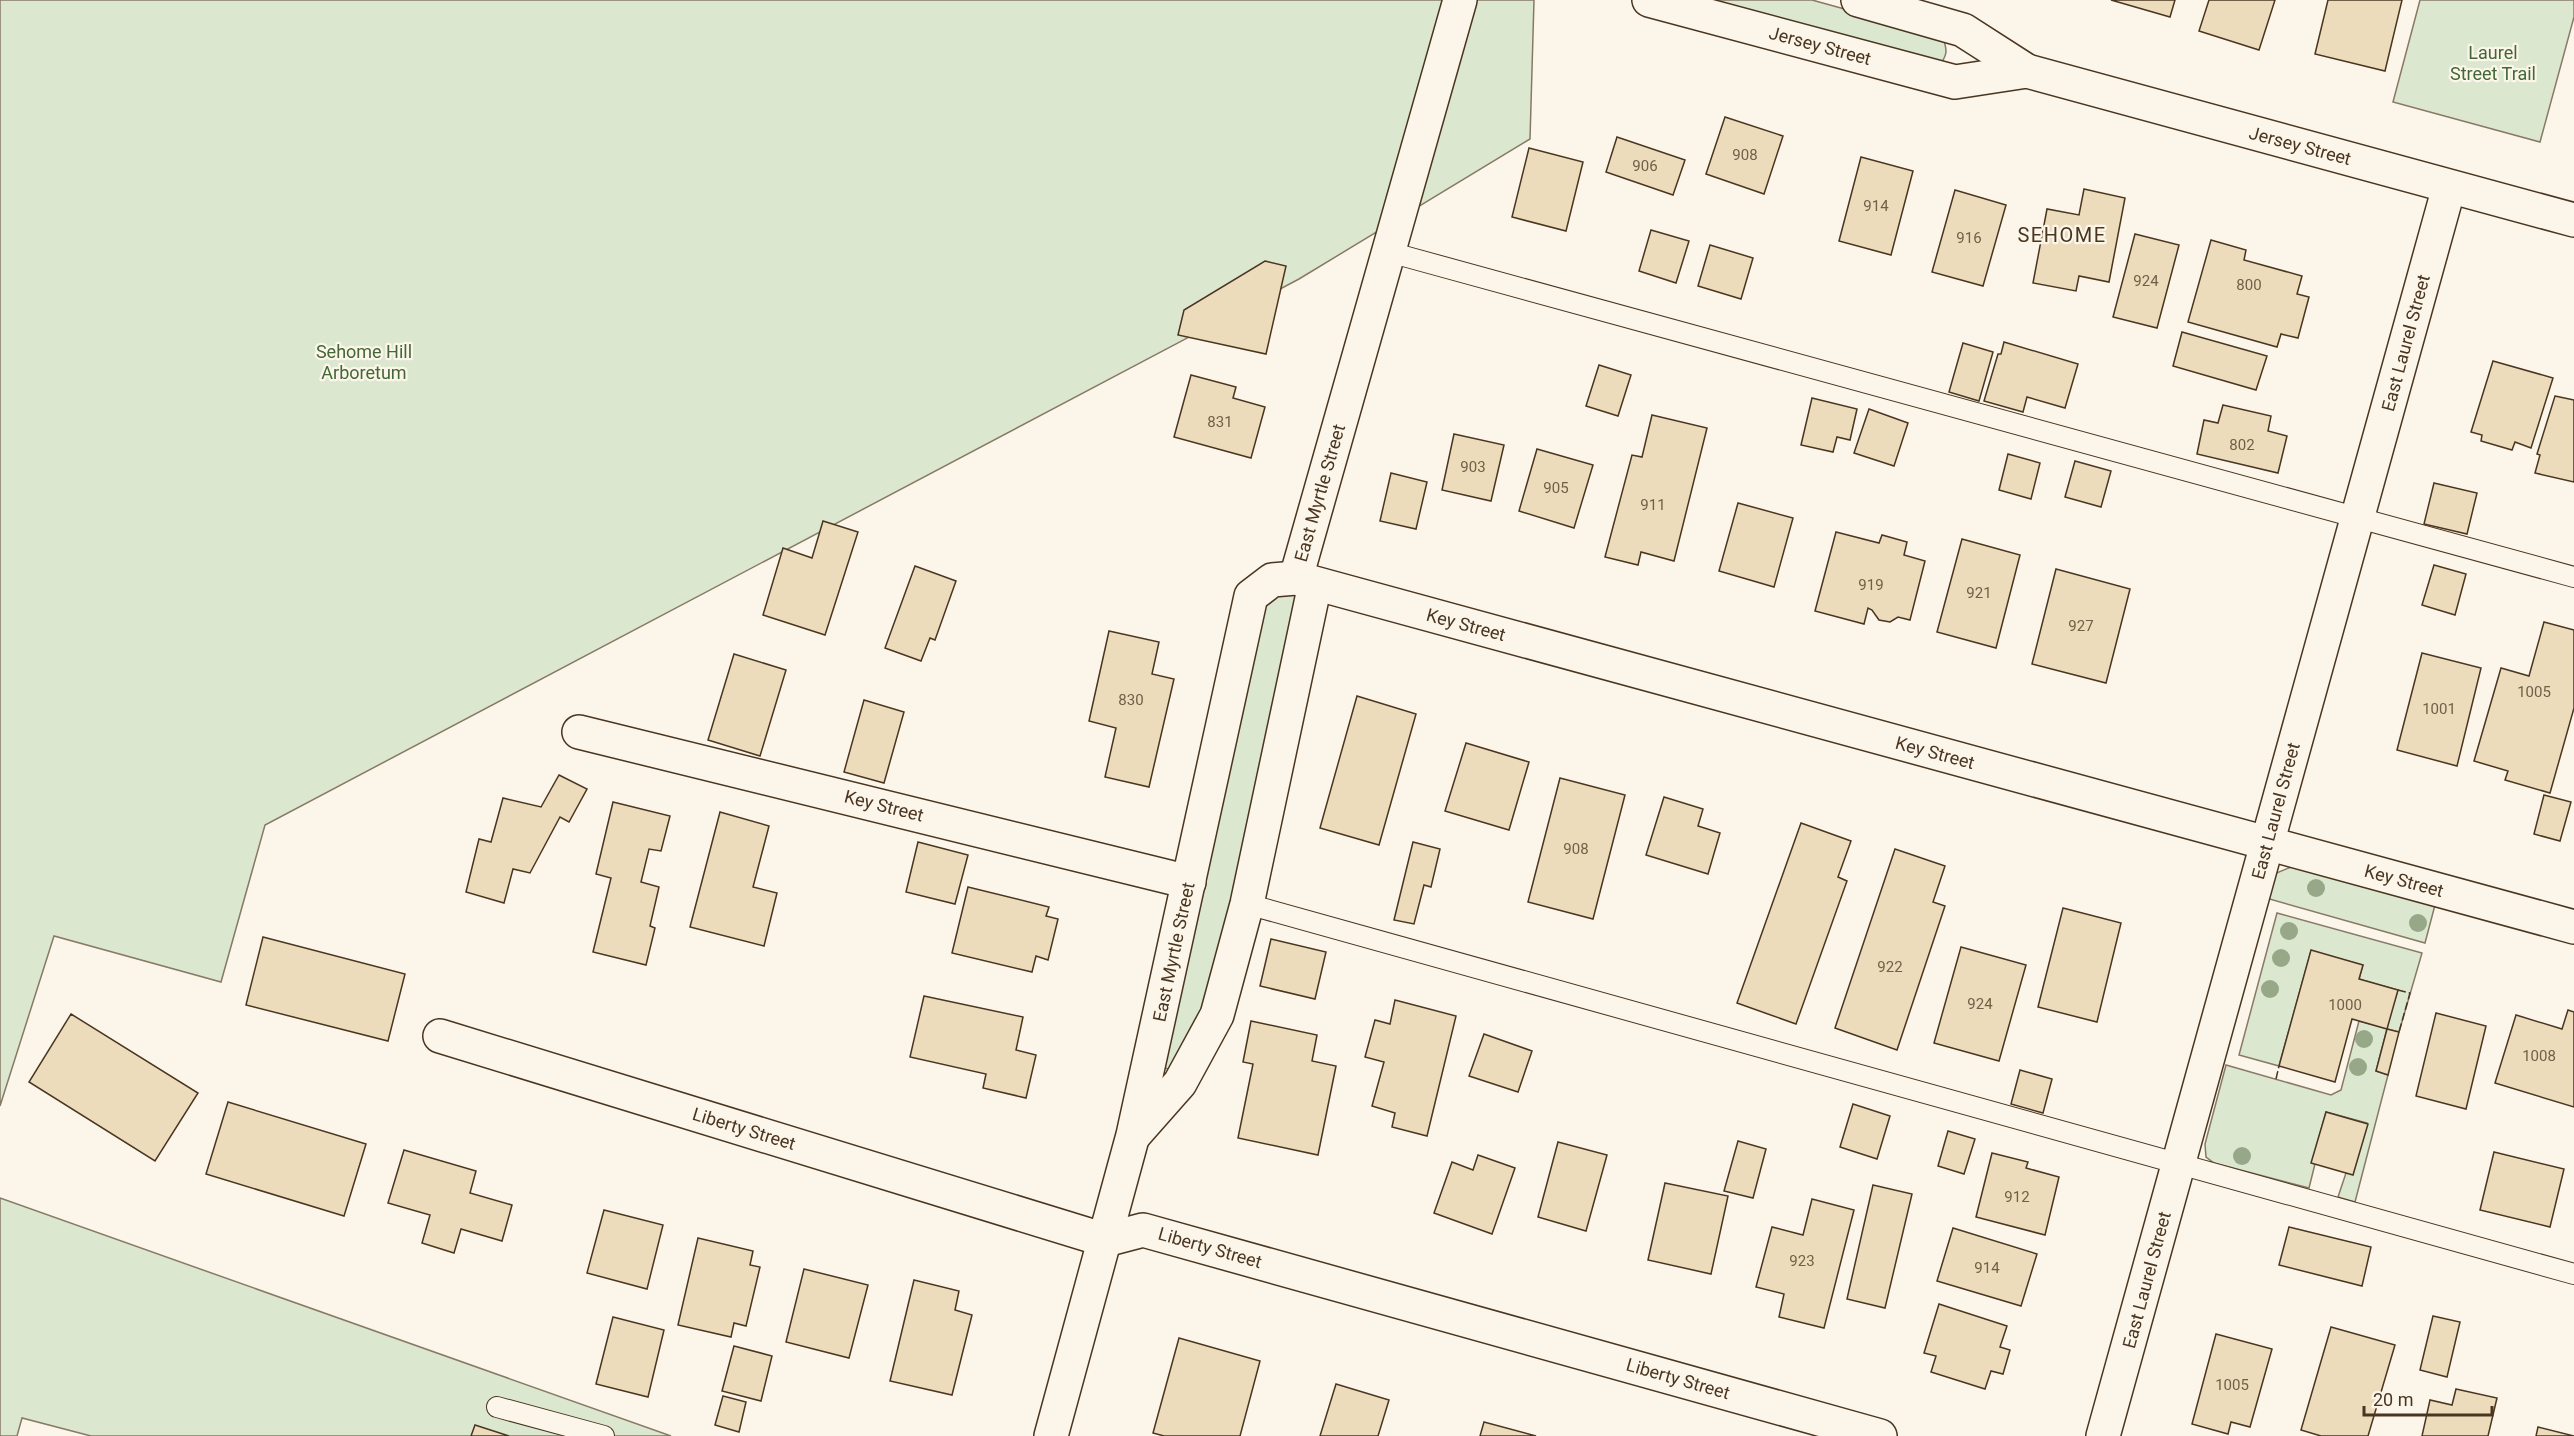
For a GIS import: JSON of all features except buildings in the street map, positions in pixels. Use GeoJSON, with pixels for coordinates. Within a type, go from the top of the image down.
{"type":"FeatureCollection","features":[{"type":"Feature","properties":{"kind":"street","name":"East Myrtle Street"},"geometry":{"type":"LineString","coordinates":[[1134,1135],[1180,1083],[1217,1015],[1246,904],[1305,581],[1389,252],[1460,0]]}},
{"type":"Feature","properties":{"kind":"street","name":"Jersey Street"},"geometry":{"type":"LineString","coordinates":[[1649,0],[1955,82],[2027,71]]}},
{"type":"Feature","properties":{"kind":"street","name":"Jersey Street"},"geometry":{"type":"LineString","coordinates":[[1858,0],[1963,30],[2027,71],[2574,220]]}},
{"type":"Feature","properties":{"kind":"street","name":"East Laurel Street"},"geometry":{"type":"LineString","coordinates":[[2103,1436],[2449,187]]}},
{"type":"Feature","properties":{"kind":"street","name":"East Myrtle Street"},"geometry":{"type":"LineString","coordinates":[[1051,1436],[1134,1135],[1251,596],[1272,580],[1305,581]]}},
{"type":"Feature","properties":{"kind":"street","name":"Key Street"},"geometry":{"type":"LineString","coordinates":[[1305,581],[2574,927]]}},
{"type":"Feature","properties":{"kind":"street","name":"Key Street"},"geometry":{"type":"LineString","coordinates":[[579,732],[1189,882]]}},
{"type":"Feature","properties":{"kind":"street","name":"Liberty Street"},"geometry":{"type":"LineString","coordinates":[[440,1036],[1105,1240],[1143,1230],[1880,1436]]}},
{"type":"Feature","properties":{"kind":"lane"},"geometry":{"type":"LineString","coordinates":[[1389,252],[2574,577]]}},
{"type":"Feature","properties":{"kind":"lane"},"geometry":{"type":"LineString","coordinates":[[1246,904],[2574,1274]]}},
{"type":"Feature","properties":{"kind":"lane"},"geometry":{"type":"LineString","coordinates":[[497,1407],[604,1436]]}},
{"type":"Feature","properties":{"kind":"green space","name":"Sehome Hill Arboretum"},"geometry":{"type":"Polygon","coordinates":[[[0,0],[1534,0],[1530,139],[1299,279],[265,825],[221,982],[54,936],[0,1106],[0,0]]]}},
{"type":"Feature","properties":{"kind":"green space"},"geometry":{"type":"Polygon","coordinates":[[[1698,0],[1812,0],[1942,36],[1946,53],[1937,68],[1698,0]]]}},
{"type":"Feature","properties":{"kind":"green space","name":"Laurel Street Trail"},"geometry":{"type":"Polygon","coordinates":[[[2420,0],[2574,0],[2574,17],[2540,142],[2393,102],[2420,0]]]}},
{"type":"Feature","properties":{"kind":"green space"},"geometry":{"type":"Polygon","coordinates":[[[1292,586],[1298,598],[1219,973],[1174,1071],[1162,1067],[1260,609],[1269,599],[1292,586]]]}},
{"type":"Feature","properties":{"kind":"green space"},"geometry":{"type":"Polygon","coordinates":[[[2291,867],[2300,867],[2435,905],[2425,943],[2266,898],[2274,874],[2291,867]]]}},
{"type":"Feature","properties":{"kind":"green space"},"geometry":{"type":"Polygon","coordinates":[[[2277,913],[2422,953],[2399,1032],[2387,1029],[2376,1071],[2388,1075],[2355,1202],[2338,1197],[2346,1173],[2353,1174],[2367,1123],[2326,1112],[2312,1163],[2315,1164],[2309,1188],[2214,1163],[2206,1157],[2205,1144],[2226,1065],[2331,1095],[2341,1090],[2359,1021],[2386,1028],[2398,990],[2359,979],[2363,965],[2311,951],[2279,1066],[2239,1055],[2277,913]]]}},
{"type":"Feature","properties":{"kind":"green space"},"geometry":{"type":"Polygon","coordinates":[[[0,1198],[671,1436],[91,1436],[22,1418],[17,1436],[0,1436],[0,1198]]]}},
{"type":"Feature","properties":{"kind":"fence"},"geometry":{"type":"LineString","coordinates":[[2398,990],[2410,993],[2399,1032]]}},
{"type":"Feature","properties":{"kind":"fence"},"geometry":{"type":"LineString","coordinates":[[2276,1079],[2279,1066]]}},
{"type":"Feature","properties":{"kind":"district","name":"SEHOME"},"geometry":{"type":"Point","coordinates":[2062,235]}}]}
